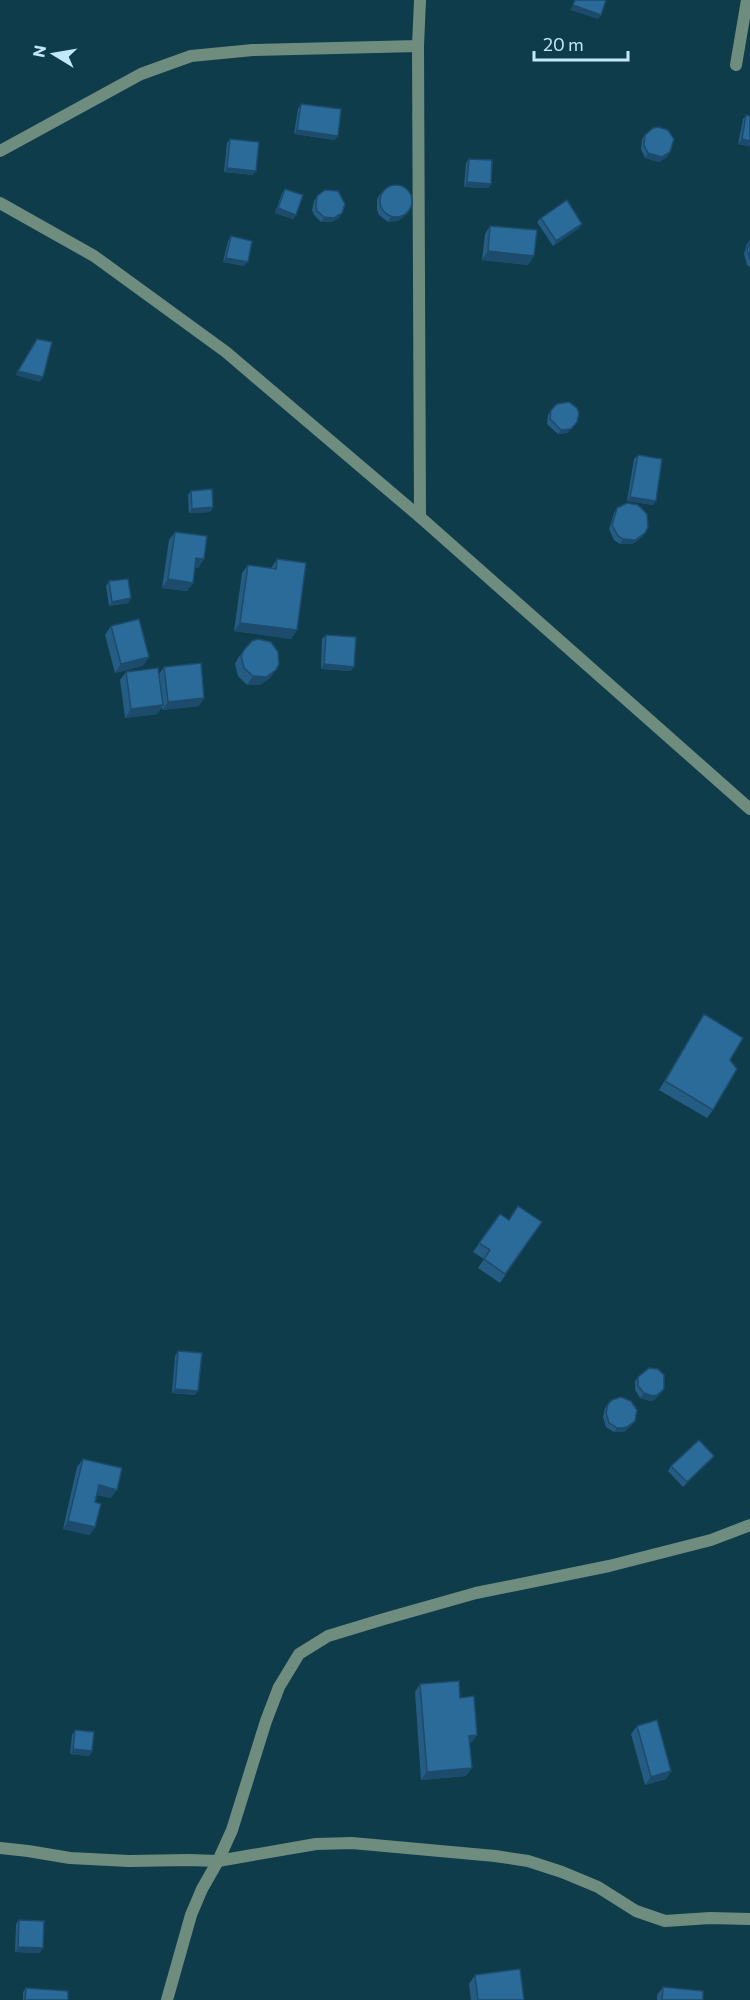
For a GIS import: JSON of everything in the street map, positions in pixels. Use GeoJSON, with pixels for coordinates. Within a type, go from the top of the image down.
{"type":"FeatureCollection","features":[{"type":"Feature","properties":{"kind":"street"},"geometry":{"type":"LineString","coordinates":[[420,0],[418,46],[420,517]]}},
{"type":"Feature","properties":{"kind":"street"},"geometry":{"type":"LineString","coordinates":[[736,65],[747,0]]}},
{"type":"Feature","properties":{"kind":"street"},"geometry":{"type":"LineString","coordinates":[[0,151],[141,74],[191,56],[253,50],[418,46]]}},
{"type":"Feature","properties":{"kind":"street"},"geometry":{"type":"LineString","coordinates":[[0,203],[94,256],[226,352],[420,517],[750,809]]}},
{"type":"Feature","properties":{"kind":"street"},"geometry":{"type":"LineString","coordinates":[[167,2000],[191,1915],[232,1830],[279,1687],[299,1654],[328,1636],[384,1618],[477,1593],[609,1566],[711,1540],[750,1525]]}},
{"type":"Feature","properties":{"kind":"street"},"geometry":{"type":"LineString","coordinates":[[0,1848],[70,1858],[129,1861],[218,1861],[316,1844],[352,1844],[495,1856],[528,1861],[562,1872],[598,1887],[636,1911],[665,1921],[710,1918],[750,1919]]}},
{"type":"Feature","properties":{"kind":"building"},"geometry":{"type":"Polygon","coordinates":[[[575,0],[606,0],[601,15],[573,5],[575,0]]]}},
{"type":"Feature","properties":{"kind":"building"},"geometry":{"type":"Polygon","coordinates":[[[301,104],[341,109],[338,136],[297,130],[301,104]]]}},
{"type":"Feature","properties":{"kind":"building"},"geometry":{"type":"Polygon","coordinates":[[[746,115],[750,116],[750,141],[742,139],[746,115]]]}},
{"type":"Feature","properties":{"kind":"building"},"geometry":{"type":"Polygon","coordinates":[[[658,127],[668,130],[674,139],[670,152],[662,157],[648,153],[644,145],[645,135],[658,127]]]}},
{"type":"Feature","properties":{"kind":"building"},"geometry":{"type":"Polygon","coordinates":[[[230,139],[259,142],[256,171],[227,168],[230,139]]]}},
{"type":"Feature","properties":{"kind":"building"},"geometry":{"type":"Polygon","coordinates":[[[469,159],[492,160],[491,184],[467,182],[469,159]]]}},
{"type":"Feature","properties":{"kind":"building"},"geometry":{"type":"Polygon","coordinates":[[[396,185],[407,190],[412,201],[407,212],[396,217],[385,212],[380,201],[385,190],[396,185]]]}},
{"type":"Feature","properties":{"kind":"building"},"geometry":{"type":"Polygon","coordinates":[[[285,189],[303,195],[296,215],[278,208],[285,189]]]}},
{"type":"Feature","properties":{"kind":"building"},"geometry":{"type":"Polygon","coordinates":[[[325,190],[338,191],[345,204],[342,213],[334,218],[324,217],[317,211],[317,196],[325,190]]]}},
{"type":"Feature","properties":{"kind":"building"},"geometry":{"type":"Polygon","coordinates":[[[567,200],[582,224],[556,241],[541,218],[567,200]]]}},
{"type":"Feature","properties":{"kind":"building"},"geometry":{"type":"Polygon","coordinates":[[[490,226],[537,230],[534,256],[488,251],[490,226]]]}},
{"type":"Feature","properties":{"kind":"building"},"geometry":{"type":"Polygon","coordinates":[[[231,236],[252,241],[248,262],[226,258],[231,236]]]}},
{"type":"Feature","properties":{"kind":"building"},"geometry":{"type":"Polygon","coordinates":[[[750,241],[750,260],[747,250],[750,241]]]}},
{"type":"Feature","properties":{"kind":"building"},"geometry":{"type":"Polygon","coordinates":[[[37,339],[52,342],[43,377],[18,371],[37,339]]]}},
{"type":"Feature","properties":{"kind":"building"},"geometry":{"type":"Polygon","coordinates":[[[569,402],[577,408],[579,413],[577,422],[571,429],[561,430],[550,419],[551,410],[557,404],[569,402]]]}},
{"type":"Feature","properties":{"kind":"building"},"geometry":{"type":"Polygon","coordinates":[[[638,455],[662,459],[656,501],[630,497],[638,455]]]}},
{"type":"Feature","properties":{"kind":"building"},"geometry":{"type":"Polygon","coordinates":[[[212,489],[213,507],[192,509],[191,491],[212,489]]]}},
{"type":"Feature","properties":{"kind":"building"},"geometry":{"type":"Polygon","coordinates":[[[627,503],[638,505],[647,514],[648,527],[645,533],[635,540],[618,536],[612,525],[617,508],[627,503]]]}},
{"type":"Feature","properties":{"kind":"building"},"geometry":{"type":"Polygon","coordinates":[[[175,532],[207,536],[204,559],[196,558],[193,583],[168,579],[175,532]]]}},
{"type":"Feature","properties":{"kind":"building"},"geometry":{"type":"Polygon","coordinates":[[[277,559],[306,563],[297,630],[240,623],[248,565],[276,569],[277,559]]]}},
{"type":"Feature","properties":{"kind":"building"},"geometry":{"type":"Polygon","coordinates":[[[128,579],[131,598],[112,602],[109,581],[128,579]]]}},
{"type":"Feature","properties":{"kind":"building"},"geometry":{"type":"Polygon","coordinates":[[[139,619],[149,657],[121,664],[111,626],[139,619]]]}},
{"type":"Feature","properties":{"kind":"building"},"geometry":{"type":"Polygon","coordinates":[[[326,635],[356,637],[354,667],[324,664],[326,635]]]}},
{"type":"Feature","properties":{"kind":"building"},"geometry":{"type":"Polygon","coordinates":[[[258,639],[271,642],[278,652],[279,664],[276,670],[266,677],[253,676],[244,668],[241,656],[252,641],[258,639]]]}},
{"type":"Feature","properties":{"kind":"building"},"geometry":{"type":"Polygon","coordinates":[[[201,663],[204,698],[168,702],[164,667],[201,663]]]}},
{"type":"Feature","properties":{"kind":"building"},"geometry":{"type":"Polygon","coordinates":[[[158,668],[163,705],[131,709],[126,672],[158,668]]]}},
{"type":"Feature","properties":{"kind":"building"},"geometry":{"type":"Polygon","coordinates":[[[704,1014],[743,1038],[730,1060],[737,1069],[713,1110],[665,1081],[704,1014]]]}},
{"type":"Feature","properties":{"kind":"building"},"geometry":{"type":"Polygon","coordinates":[[[518,1206],[542,1222],[505,1274],[484,1259],[490,1250],[479,1243],[500,1214],[509,1220],[518,1206]]]}},
{"type":"Feature","properties":{"kind":"building"},"geometry":{"type":"Polygon","coordinates":[[[178,1351],[202,1353],[198,1391],[175,1389],[178,1351]]]}},
{"type":"Feature","properties":{"kind":"building"},"geometry":{"type":"Polygon","coordinates":[[[649,1368],[658,1369],[664,1375],[664,1389],[653,1396],[644,1393],[638,1386],[638,1377],[649,1368]]]}},
{"type":"Feature","properties":{"kind":"building"},"geometry":{"type":"Polygon","coordinates":[[[621,1397],[631,1401],[637,1410],[635,1421],[627,1427],[617,1428],[609,1423],[606,1413],[608,1404],[621,1397]]]}},
{"type":"Feature","properties":{"kind":"building"},"geometry":{"type":"Polygon","coordinates":[[[699,1440],[714,1456],[687,1482],[671,1466],[699,1440]]]}},
{"type":"Feature","properties":{"kind":"building"},"geometry":{"type":"Polygon","coordinates":[[[83,1459],[122,1468],[117,1490],[99,1485],[95,1502],[101,1504],[95,1527],[68,1521],[83,1459]]]}},
{"type":"Feature","properties":{"kind":"building"},"geometry":{"type":"Polygon","coordinates":[[[459,1681],[460,1698],[474,1696],[477,1735],[469,1736],[472,1768],[427,1772],[420,1684],[459,1681]]]}},
{"type":"Feature","properties":{"kind":"building"},"geometry":{"type":"Polygon","coordinates":[[[657,1720],[671,1771],[651,1777],[637,1726],[657,1720]]]}},
{"type":"Feature","properties":{"kind":"building"},"geometry":{"type":"Polygon","coordinates":[[[75,1730],[94,1732],[92,1751],[73,1749],[75,1730]]]}},
{"type":"Feature","properties":{"kind":"building"},"geometry":{"type":"Polygon","coordinates":[[[19,1920],[44,1921],[43,1948],[18,1947],[19,1920]]]}},
{"type":"Feature","properties":{"kind":"building"},"geometry":{"type":"Polygon","coordinates":[[[520,1969],[524,2000],[478,2000],[475,1975],[520,1969]]]}},
{"type":"Feature","properties":{"kind":"building"},"geometry":{"type":"Polygon","coordinates":[[[663,1987],[703,1991],[703,2000],[662,2000],[663,1987]]]}},
{"type":"Feature","properties":{"kind":"building"},"geometry":{"type":"Polygon","coordinates":[[[26,1988],[68,1991],[68,2000],[25,2000],[26,1988]]]}}]}
